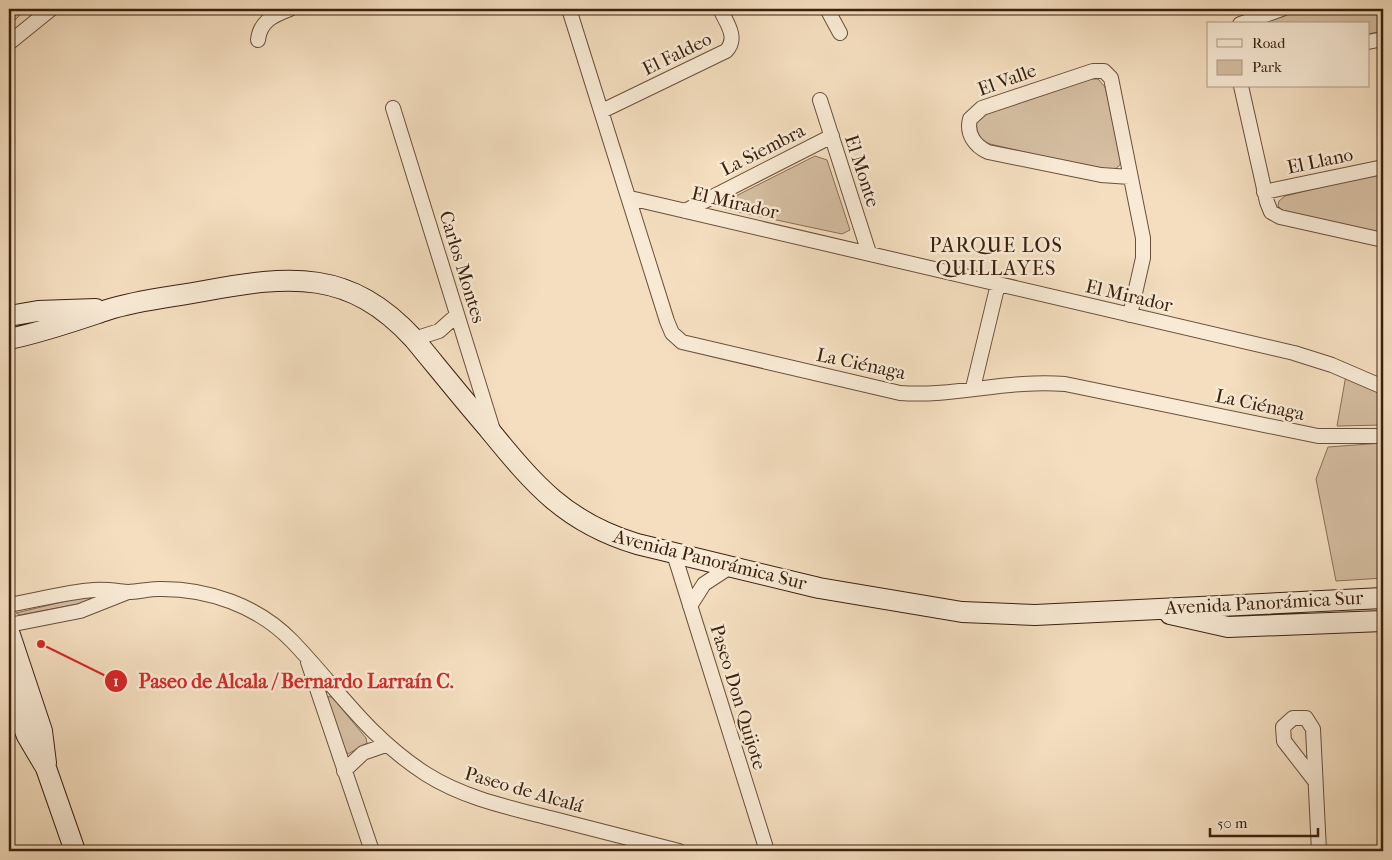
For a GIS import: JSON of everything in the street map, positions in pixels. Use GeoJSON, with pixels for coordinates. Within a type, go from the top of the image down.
{"type":"FeatureCollection","features":[{"type":"Feature","properties":{"kind":"street"},"geometry":{"type":"LineString","coordinates":[[9,44],[52,9]]}},
{"type":"Feature","properties":{"kind":"street"},"geometry":{"type":"LineString","coordinates":[[258,40],[261,27],[269,18],[290,9]]}},
{"type":"Feature","properties":{"kind":"street","name":"La Ciénaga"},"geometry":{"type":"LineString","coordinates":[[570,9],[669,328],[682,342],[891,392],[920,394],[1034,382],[1065,384],[1318,436],[1383,436]]}},
{"type":"Feature","properties":{"kind":"street","name":"El Faldeo"},"geometry":{"type":"LineString","coordinates":[[602,111],[726,51],[732,44],[732,34],[720,9]]}},
{"type":"Feature","properties":{"kind":"street"},"geometry":{"type":"LineString","coordinates":[[827,9],[840,33]]}},
{"type":"Feature","properties":{"kind":"street"},"geometry":{"type":"LineString","coordinates":[[1246,22],[1282,9]]}},
{"type":"Feature","properties":{"kind":"street"},"geometry":{"type":"LineString","coordinates":[[1370,42],[1383,39]]}},
{"type":"Feature","properties":{"kind":"street","name":"El Valle"},"geometry":{"type":"LineString","coordinates":[[1130,177],[1101,175],[988,152],[978,146],[971,136],[970,119],[982,108],[1093,71],[1104,71],[1112,82],[1144,249],[1130,315]]}},
{"type":"Feature","properties":{"kind":"street"},"geometry":{"type":"LineString","coordinates":[[1241,88],[1264,192],[1271,212],[1280,217],[1383,240]]}},
{"type":"Feature","properties":{"kind":"street","name":"El Monte"},"geometry":{"type":"LineString","coordinates":[[820,100],[869,253]]}},
{"type":"Feature","properties":{"kind":"street","name":"Carlos Montes"},"geometry":{"type":"LineString","coordinates":[[393,108],[496,438]]}},
{"type":"Feature","properties":{"kind":"street","name":"La Siembra"},"geometry":{"type":"LineString","coordinates":[[685,210],[832,136]]}},
{"type":"Feature","properties":{"kind":"street","name":"El Llano"},"geometry":{"type":"LineString","coordinates":[[1264,192],[1383,167]]}},
{"type":"Feature","properties":{"kind":"street","name":"El Mirador"},"geometry":{"type":"LineString","coordinates":[[630,198],[1313,359],[1360,376],[1383,387]]}},
{"type":"Feature","properties":{"kind":"street","name":"Avenida Panorámica Sur"},"geometry":{"type":"LineString","coordinates":[[9,316],[57,310],[108,309],[258,281],[300,279],[329,284],[368,301],[392,318],[414,339],[539,488],[568,512],[619,539],[674,554],[829,590],[962,612],[1035,615],[1383,598]]}},
{"type":"Feature","properties":{"kind":"street"},"geometry":{"type":"LineString","coordinates":[[973,388],[998,284]]}},
{"type":"Feature","properties":{"kind":"street","name":"Avenida Panorámica Sur"},"geometry":{"type":"LineString","coordinates":[[9,339],[58,328],[108,309]]}},
{"type":"Feature","properties":{"kind":"street"},"geometry":{"type":"LineString","coordinates":[[414,339],[439,331],[458,315]]}},
{"type":"Feature","properties":{"kind":"street","name":"Paseo Don Quijote"},"geometry":{"type":"LineString","coordinates":[[674,554],[767,851]]}},
{"type":"Feature","properties":{"kind":"street"},"geometry":{"type":"LineString","coordinates":[[690,606],[704,584],[730,567]]}},
{"type":"Feature","properties":{"kind":"street","name":"Paseo de Alcalá"},"geometry":{"type":"LineString","coordinates":[[9,605],[92,590],[129,592],[173,589],[203,593],[228,600],[270,622],[306,657],[346,705],[386,745],[441,783],[474,797],[678,851]]}},
{"type":"Feature","properties":{"kind":"street","name":"Paseo de Alcalá"},"geometry":{"type":"LineString","coordinates":[[9,625],[80,611],[129,592]]}},
{"type":"Feature","properties":{"kind":"street","name":"Avenida Panorámica Sur"},"geometry":{"type":"LineString","coordinates":[[1144,609],[1228,627],[1383,621]]}},
{"type":"Feature","properties":{"kind":"street"},"geometry":{"type":"LineString","coordinates":[[9,632],[42,731],[46,768]]}},
{"type":"Feature","properties":{"kind":"street"},"geometry":{"type":"LineString","coordinates":[[306,657],[372,851]]}},
{"type":"Feature","properties":{"kind":"street"},"geometry":{"type":"LineString","coordinates":[[9,689],[27,736],[46,768],[75,851]]}},
{"type":"Feature","properties":{"kind":"street"},"geometry":{"type":"LineString","coordinates":[[344,771],[363,753],[386,745]]}},
{"type":"Feature","properties":{"kind":"street"},"geometry":{"type":"LineString","coordinates":[[1315,782],[1319,851]]}},
{"type":"Feature","properties":{"kind":"green space"},"geometry":{"type":"Polygon","coordinates":[[[9,9],[26,9],[9,26],[9,9]]]}},
{"type":"Feature","properties":{"kind":"green space"},"geometry":{"type":"Polygon","coordinates":[[[1305,9],[1383,9],[1383,31],[1370,34],[1370,22],[1265,22],[1305,9]]]}},
{"type":"Feature","properties":{"kind":"green space"},"geometry":{"type":"Polygon","coordinates":[[[1091,79],[1098,79],[1105,87],[1121,153],[1120,165],[1114,170],[1102,170],[990,144],[979,135],[977,121],[984,115],[1091,79]]]}},
{"type":"Feature","properties":{"kind":"green space"},"geometry":{"type":"Polygon","coordinates":[[[815,156],[827,160],[850,230],[842,234],[725,209],[722,203],[815,156]]]}},
{"type":"Feature","properties":{"kind":"green space"},"geometry":{"type":"Polygon","coordinates":[[[1383,172],[1383,233],[1285,213],[1278,206],[1279,201],[1285,196],[1383,172]]]}},
{"type":"Feature","properties":{"kind":"green space"},"geometry":{"type":"Polygon","coordinates":[[[1346,375],[1383,395],[1383,425],[1337,426],[1346,375]]]}},
{"type":"Feature","properties":{"kind":"green space"},"geometry":{"type":"Polygon","coordinates":[[[1383,443],[1383,578],[1336,581],[1316,479],[1328,447],[1383,443]]]}},
{"type":"Feature","properties":{"kind":"green space"},"geometry":{"type":"Polygon","coordinates":[[[87,596],[90,598],[88,602],[20,615],[16,613],[87,596]]]}},
{"type":"Feature","properties":{"kind":"green space"},"geometry":{"type":"Polygon","coordinates":[[[329,696],[333,698],[366,738],[367,743],[348,754],[344,749],[327,700],[329,696]]]}},
{"type":"Feature","properties":{"kind":"place","name":"Paseo de Alcala / Bernardo Larraín C."},"geometry":{"type":"Point","coordinates":[41,644]}},
{"type":"Feature","properties":{"kind":"district","name":"PARQUE LOS QUILLAYES"},"geometry":{"type":"Point","coordinates":[996,256]}}]}
